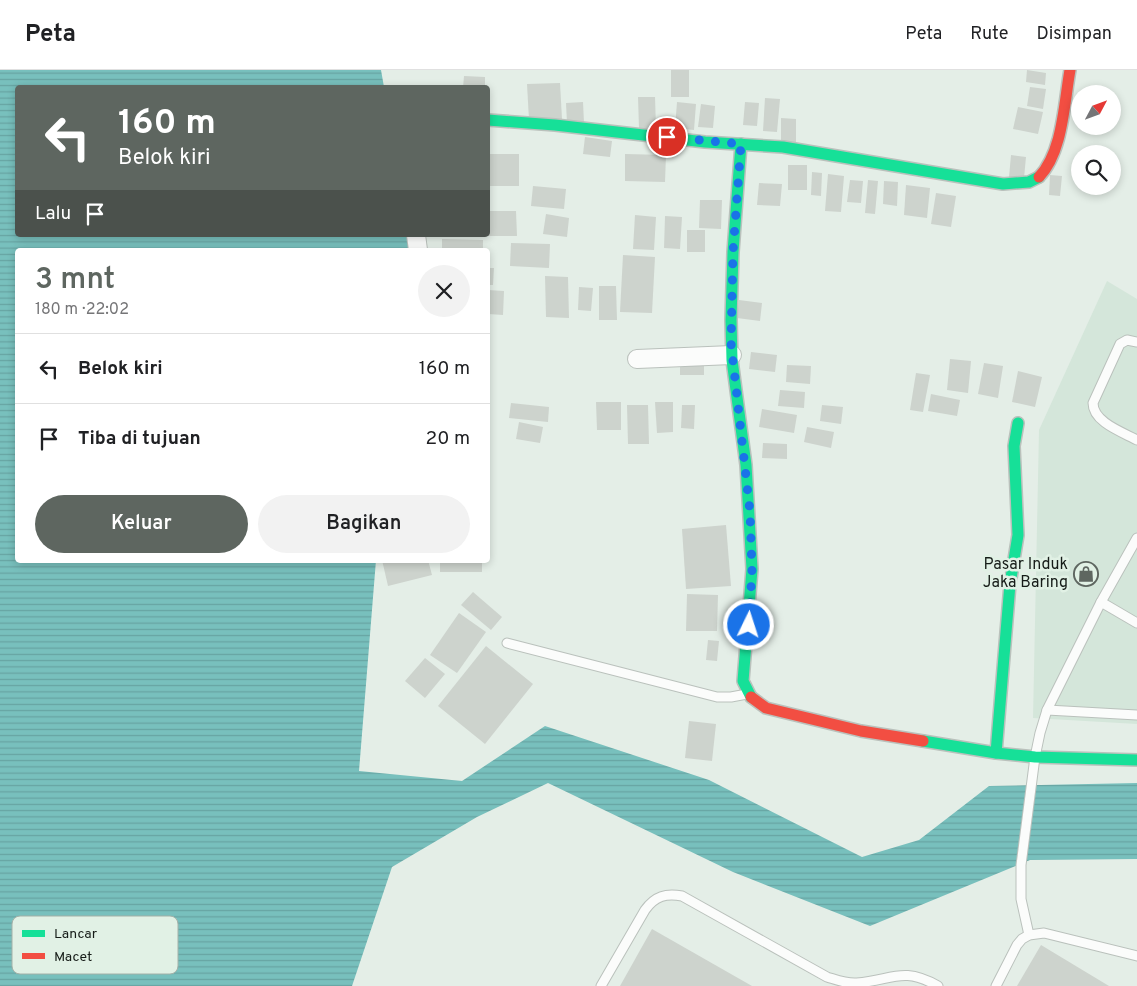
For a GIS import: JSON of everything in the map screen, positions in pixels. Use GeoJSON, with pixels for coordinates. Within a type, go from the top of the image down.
{"type":"FeatureCollection","features":[{"type":"Feature","properties":{"kind":"street"},"geometry":{"type":"LineString","coordinates":[[490,120],[555,125],[704,142],[783,147],[990,182],[1017,184],[1036,178],[1045,171],[1052,160],[1058,145],[1070,70]]}},
{"type":"Feature","properties":{"kind":"street"},"geometry":{"type":"LineString","coordinates":[[741,144],[733,252],[732,355],[750,512],[752,570],[743,682],[747,694],[755,702],[779,712],[861,731],[1035,761],[1137,760]]}},
{"type":"Feature","properties":{"kind":"street"},"geometry":{"type":"LineString","coordinates":[[637,359],[732,355]]}},
{"type":"Feature","properties":{"kind":"street"},"geometry":{"type":"LineString","coordinates":[[996,753],[1010,584],[1018,535],[1014,446],[1018,423]]}},
{"type":"Feature","properties":{"kind":"lane"},"geometry":{"type":"LineString","coordinates":[[1137,342],[1127,340],[1120,344],[1093,403],[1093,408],[1098,417],[1137,440]]}},
{"type":"Feature","properties":{"kind":"lane"},"geometry":{"type":"LineString","coordinates":[[1029,935],[1021,899],[1021,865],[1035,761],[1047,710],[1101,602],[1137,538]]}},
{"type":"Feature","properties":{"kind":"lane"},"geometry":{"type":"LineString","coordinates":[[1101,602],[1137,624]]}},
{"type":"Feature","properties":{"kind":"lane"},"geometry":{"type":"LineString","coordinates":[[507,643],[717,697],[747,694]]}},
{"type":"Feature","properties":{"kind":"lane"},"geometry":{"type":"LineString","coordinates":[[1047,710],[1137,715]]}},
{"type":"Feature","properties":{"kind":"lane"},"geometry":{"type":"LineString","coordinates":[[601,986],[645,910],[659,896],[671,894],[682,896],[826,976],[841,982],[856,983],[890,976],[909,975],[938,986]]}},
{"type":"Feature","properties":{"kind":"lane"},"geometry":{"type":"LineString","coordinates":[[996,986],[1017,944],[1029,935],[1044,933],[1137,956]]}},
{"type":"Feature","properties":{"kind":"shaded area","name":"Pasar Induk Jaka Baring"},"geometry":{"type":"Polygon","coordinates":[[[1107,281],[1137,299],[1137,724],[1033,718],[1039,430],[1107,281]]]}},
{"type":"Feature","properties":{"kind":"water"},"geometry":{"type":"Polygon","coordinates":[[[0,70],[381,70],[384,85],[15,85],[15,237],[412,237],[415,248],[15,248],[15,563],[376,563],[359,771],[462,781],[545,726],[709,780],[862,857],[919,840],[989,786],[1137,783],[1137,859],[1030,860],[870,926],[733,872],[548,783],[477,817],[392,867],[352,986],[0,986],[0,70]]]}},
{"type":"Feature","properties":{"kind":"building"},"geometry":{"type":"Polygon","coordinates":[[[671,70],[689,70],[689,97],[671,97],[671,70]]]}},
{"type":"Feature","properties":{"kind":"building"},"geometry":{"type":"Polygon","coordinates":[[[1027,70],[1046,73],[1045,85],[1026,82],[1027,70]]]}},
{"type":"Feature","properties":{"kind":"building"},"geometry":{"type":"Polygon","coordinates":[[[464,76],[485,77],[485,85],[463,85],[464,76]]]}},
{"type":"Feature","properties":{"kind":"building"},"geometry":{"type":"Polygon","coordinates":[[[560,83],[562,119],[529,120],[527,84],[560,83]]]}},
{"type":"Feature","properties":{"kind":"building"},"geometry":{"type":"Polygon","coordinates":[[[1030,87],[1046,89],[1043,109],[1027,106],[1030,87]]]}},
{"type":"Feature","properties":{"kind":"building"},"geometry":{"type":"Polygon","coordinates":[[[638,97],[655,97],[656,128],[639,129],[638,97]]]}},
{"type":"Feature","properties":{"kind":"building"},"geometry":{"type":"Polygon","coordinates":[[[765,98],[780,99],[777,132],[763,131],[765,98]]]}},
{"type":"Feature","properties":{"kind":"building"},"geometry":{"type":"Polygon","coordinates":[[[583,102],[584,123],[567,123],[566,103],[583,102]]]}},
{"type":"Feature","properties":{"kind":"building"},"geometry":{"type":"Polygon","coordinates":[[[677,102],[696,104],[694,130],[675,128],[677,102]]]}},
{"type":"Feature","properties":{"kind":"building"},"geometry":{"type":"Polygon","coordinates":[[[745,102],[759,103],[757,126],[743,125],[745,102]]]}},
{"type":"Feature","properties":{"kind":"building"},"geometry":{"type":"Polygon","coordinates":[[[701,104],[715,106],[713,128],[698,127],[701,104]]]}},
{"type":"Feature","properties":{"kind":"building"},"geometry":{"type":"Polygon","coordinates":[[[1018,107],[1043,112],[1038,134],[1013,129],[1018,107]]]}},
{"type":"Feature","properties":{"kind":"building"},"geometry":{"type":"Polygon","coordinates":[[[781,118],[796,119],[796,143],[781,142],[781,118]]]}},
{"type":"Feature","properties":{"kind":"building"},"geometry":{"type":"Polygon","coordinates":[[[585,137],[612,141],[610,157],[583,154],[585,137]]]}},
{"type":"Feature","properties":{"kind":"building"},"geometry":{"type":"Polygon","coordinates":[[[490,154],[519,154],[519,186],[490,186],[490,154]]]}},
{"type":"Feature","properties":{"kind":"building"},"geometry":{"type":"Polygon","coordinates":[[[625,154],[666,155],[665,182],[625,181],[625,154]]]}},
{"type":"Feature","properties":{"kind":"building"},"geometry":{"type":"Polygon","coordinates":[[[1011,155],[1026,157],[1024,178],[1009,177],[1011,155]]]}},
{"type":"Feature","properties":{"kind":"building"},"geometry":{"type":"Polygon","coordinates":[[[788,165],[807,165],[807,190],[788,190],[788,165]]]}},
{"type":"Feature","properties":{"kind":"building"},"geometry":{"type":"Polygon","coordinates":[[[812,172],[822,173],[821,196],[811,195],[812,172]]]}},
{"type":"Feature","properties":{"kind":"building"},"geometry":{"type":"Polygon","coordinates":[[[828,174],[844,176],[841,212],[825,211],[828,174]]]}},
{"type":"Feature","properties":{"kind":"building"},"geometry":{"type":"Polygon","coordinates":[[[1050,175],[1062,176],[1060,196],[1049,195],[1050,175]]]}},
{"type":"Feature","properties":{"kind":"building"},"geometry":{"type":"Polygon","coordinates":[[[850,180],[863,181],[861,203],[847,202],[850,180]]]}},
{"type":"Feature","properties":{"kind":"building"},"geometry":{"type":"Polygon","coordinates":[[[868,180],[878,181],[875,214],[865,213],[868,180]]]}},
{"type":"Feature","properties":{"kind":"building"},"geometry":{"type":"Polygon","coordinates":[[[884,181],[898,182],[897,206],[883,204],[884,181]]]}},
{"type":"Feature","properties":{"kind":"building"},"geometry":{"type":"Polygon","coordinates":[[[759,183],[782,184],[780,206],[757,205],[759,183]]]}},
{"type":"Feature","properties":{"kind":"building"},"geometry":{"type":"Polygon","coordinates":[[[906,185],[930,188],[927,218],[904,215],[906,185]]]}},
{"type":"Feature","properties":{"kind":"building"},"geometry":{"type":"Polygon","coordinates":[[[533,186],[566,189],[564,209],[531,206],[533,186]]]}},
{"type":"Feature","properties":{"kind":"building"},"geometry":{"type":"Polygon","coordinates":[[[936,193],[956,196],[951,227],[931,224],[936,193]]]}},
{"type":"Feature","properties":{"kind":"building"},"geometry":{"type":"Polygon","coordinates":[[[700,200],[722,200],[721,229],[699,228],[700,200]]]}},
{"type":"Feature","properties":{"kind":"building"},"geometry":{"type":"Polygon","coordinates":[[[490,211],[516,211],[517,236],[490,236],[490,211]]]}},
{"type":"Feature","properties":{"kind":"building"},"geometry":{"type":"Polygon","coordinates":[[[546,214],[569,218],[567,237],[543,234],[546,214]]]}},
{"type":"Feature","properties":{"kind":"building"},"geometry":{"type":"Polygon","coordinates":[[[635,215],[656,217],[654,250],[633,249],[635,215]]]}},
{"type":"Feature","properties":{"kind":"building"},"geometry":{"type":"Polygon","coordinates":[[[665,216],[682,217],[680,249],[664,248],[665,216]]]}},
{"type":"Feature","properties":{"kind":"building"},"geometry":{"type":"Polygon","coordinates":[[[687,230],[705,230],[705,252],[687,252],[687,230]]]}},
{"type":"Feature","properties":{"kind":"building"},"geometry":{"type":"Polygon","coordinates":[[[442,239],[483,240],[483,248],[442,248],[442,239]]]}},
{"type":"Feature","properties":{"kind":"building"},"geometry":{"type":"Polygon","coordinates":[[[511,243],[550,244],[549,268],[510,266],[511,243]]]}},
{"type":"Feature","properties":{"kind":"building"},"geometry":{"type":"Polygon","coordinates":[[[623,255],[655,257],[652,313],[620,312],[623,255]]]}},
{"type":"Feature","properties":{"kind":"building"},"geometry":{"type":"Polygon","coordinates":[[[490,268],[494,268],[493,285],[490,285],[490,268]]]}},
{"type":"Feature","properties":{"kind":"building"},"geometry":{"type":"Polygon","coordinates":[[[545,276],[568,277],[569,318],[546,317],[545,276]]]}},
{"type":"Feature","properties":{"kind":"building"},"geometry":{"type":"Polygon","coordinates":[[[599,286],[616,286],[617,320],[599,320],[599,286]]]}},
{"type":"Feature","properties":{"kind":"building"},"geometry":{"type":"Polygon","coordinates":[[[579,287],[593,288],[591,311],[578,310],[579,287]]]}},
{"type":"Feature","properties":{"kind":"building"},"geometry":{"type":"Polygon","coordinates":[[[490,290],[504,291],[503,315],[490,314],[490,290]]]}},
{"type":"Feature","properties":{"kind":"building"},"geometry":{"type":"Polygon","coordinates":[[[739,300],[762,303],[760,321],[737,318],[739,300]]]}},
{"type":"Feature","properties":{"kind":"building"},"geometry":{"type":"Polygon","coordinates":[[[751,352],[777,355],[775,372],[749,369],[751,352]]]}},
{"type":"Feature","properties":{"kind":"building"},"geometry":{"type":"Polygon","coordinates":[[[950,359],[971,361],[968,393],[947,390],[950,359]]]}},
{"type":"Feature","properties":{"kind":"building"},"geometry":{"type":"Polygon","coordinates":[[[680,361],[704,361],[704,375],[680,375],[680,361]]]}},
{"type":"Feature","properties":{"kind":"building"},"geometry":{"type":"Polygon","coordinates":[[[984,363],[1003,366],[998,398],[978,394],[984,363]]]}},
{"type":"Feature","properties":{"kind":"building"},"geometry":{"type":"Polygon","coordinates":[[[787,365],[811,366],[810,384],[786,382],[787,365]]]}},
{"type":"Feature","properties":{"kind":"building"},"geometry":{"type":"Polygon","coordinates":[[[1018,371],[1042,377],[1035,407],[1012,402],[1018,371]]]}},
{"type":"Feature","properties":{"kind":"building"},"geometry":{"type":"Polygon","coordinates":[[[916,373],[930,375],[923,412],[910,410],[916,373]]]}},
{"type":"Feature","properties":{"kind":"building"},"geometry":{"type":"Polygon","coordinates":[[[780,390],[805,392],[804,408],[778,406],[780,390]]]}},
{"type":"Feature","properties":{"kind":"building"},"geometry":{"type":"Polygon","coordinates":[[[931,394],[960,400],[957,416],[928,411],[931,394]]]}},
{"type":"Feature","properties":{"kind":"building"},"geometry":{"type":"Polygon","coordinates":[[[596,402],[621,402],[621,430],[597,430],[596,402]]]}},
{"type":"Feature","properties":{"kind":"building"},"geometry":{"type":"Polygon","coordinates":[[[655,402],[673,402],[673,432],[657,433],[655,402]]]}},
{"type":"Feature","properties":{"kind":"building"},"geometry":{"type":"Polygon","coordinates":[[[511,403],[549,407],[548,422],[509,418],[511,403]]]}},
{"type":"Feature","properties":{"kind":"building"},"geometry":{"type":"Polygon","coordinates":[[[627,405],[648,405],[649,444],[628,444],[627,405]]]}},
{"type":"Feature","properties":{"kind":"building"},"geometry":{"type":"Polygon","coordinates":[[[682,405],[695,405],[694,429],[681,428],[682,405]]]}},
{"type":"Feature","properties":{"kind":"building"},"geometry":{"type":"Polygon","coordinates":[[[822,405],[843,407],[841,424],[820,421],[822,405]]]}},
{"type":"Feature","properties":{"kind":"building"},"geometry":{"type":"Polygon","coordinates":[[[762,409],[797,415],[794,433],[759,427],[762,409]]]}},
{"type":"Feature","properties":{"kind":"building"},"geometry":{"type":"Polygon","coordinates":[[[519,422],[543,427],[540,443],[516,439],[519,422]]]}},
{"type":"Feature","properties":{"kind":"building"},"geometry":{"type":"Polygon","coordinates":[[[807,427],[834,432],[831,448],[804,442],[807,427]]]}},
{"type":"Feature","properties":{"kind":"building"},"geometry":{"type":"Polygon","coordinates":[[[763,443],[787,444],[787,459],[762,458],[763,443]]]}},
{"type":"Feature","properties":{"kind":"building"},"geometry":{"type":"Polygon","coordinates":[[[726,525],[731,586],[686,589],[682,529],[726,525]]]}},
{"type":"Feature","properties":{"kind":"building"},"geometry":{"type":"Polygon","coordinates":[[[383,563],[429,563],[432,575],[388,586],[383,563]]]}},
{"type":"Feature","properties":{"kind":"building"},"geometry":{"type":"Polygon","coordinates":[[[440,563],[482,563],[482,572],[440,572],[440,563]]]}},
{"type":"Feature","properties":{"kind":"building"},"geometry":{"type":"Polygon","coordinates":[[[473,592],[502,617],[491,630],[461,605],[473,592]]]}},
{"type":"Feature","properties":{"kind":"building"},"geometry":{"type":"Polygon","coordinates":[[[687,594],[718,595],[717,631],[686,631],[687,594]]]}},
{"type":"Feature","properties":{"kind":"building"},"geometry":{"type":"Polygon","coordinates":[[[459,613],[486,632],[457,673],[430,655],[459,613]]]}},
{"type":"Feature","properties":{"kind":"building"},"geometry":{"type":"Polygon","coordinates":[[[708,640],[719,641],[717,661],[706,660],[708,640]]]}},
{"type":"Feature","properties":{"kind":"building"},"geometry":{"type":"Polygon","coordinates":[[[486,646],[533,684],[485,744],[438,706],[486,646]]]}},
{"type":"Feature","properties":{"kind":"building"},"geometry":{"type":"Polygon","coordinates":[[[425,658],[445,674],[425,698],[405,681],[425,658]]]}},
{"type":"Feature","properties":{"kind":"building"},"geometry":{"type":"Polygon","coordinates":[[[689,721],[716,724],[712,761],[685,758],[689,721]]]}},
{"type":"Feature","properties":{"kind":"building"},"geometry":{"type":"Polygon","coordinates":[[[652,929],[752,986],[620,986],[652,929]]]}},
{"type":"Feature","properties":{"kind":"building"},"geometry":{"type":"Polygon","coordinates":[[[1041,945],[1109,986],[1017,986],[1041,945]]]}},
{"type":"Feature","properties":{"kind":"traffic: fast"},"geometry":{"type":"LineString","coordinates":[[490,120],[555,125],[705,142],[783,147],[1003,184],[1029,182],[1039,177]]}},
{"type":"Feature","properties":{"kind":"traffic: fast"},"geometry":{"type":"LineString","coordinates":[[741,144],[733,252],[731,320],[732,360],[746,465],[752,569],[743,681],[751,697]]}},
{"type":"Feature","properties":{"kind":"traffic: fast"},"geometry":{"type":"LineString","coordinates":[[996,753],[1010,584],[1018,535],[1014,446],[1018,423]]}},
{"type":"Feature","properties":{"kind":"traffic: fast"},"geometry":{"type":"LineString","coordinates":[[923,741],[996,753],[1035,757],[1137,760]]}},
{"type":"Feature","properties":{"kind":"traffic: jam"},"geometry":{"type":"LineString","coordinates":[[1039,177],[1047,167],[1058,141],[1070,70]]}},
{"type":"Feature","properties":{"kind":"traffic: jam"},"geometry":{"type":"LineString","coordinates":[[751,697],[766,708],[861,731],[923,741]]}},
{"type":"Feature","properties":{"kind":"place","name":"Pasar Induk Jaka Baring"},"geometry":{"type":"Point","coordinates":[1086,574]}},
{"type":"Feature","properties":{"kind":"route"},"geometry":{"type":"LineString","coordinates":[[667,137],[741,144],[733,252],[731,343],[750,512],[752,570],[749,625]]}}]}
